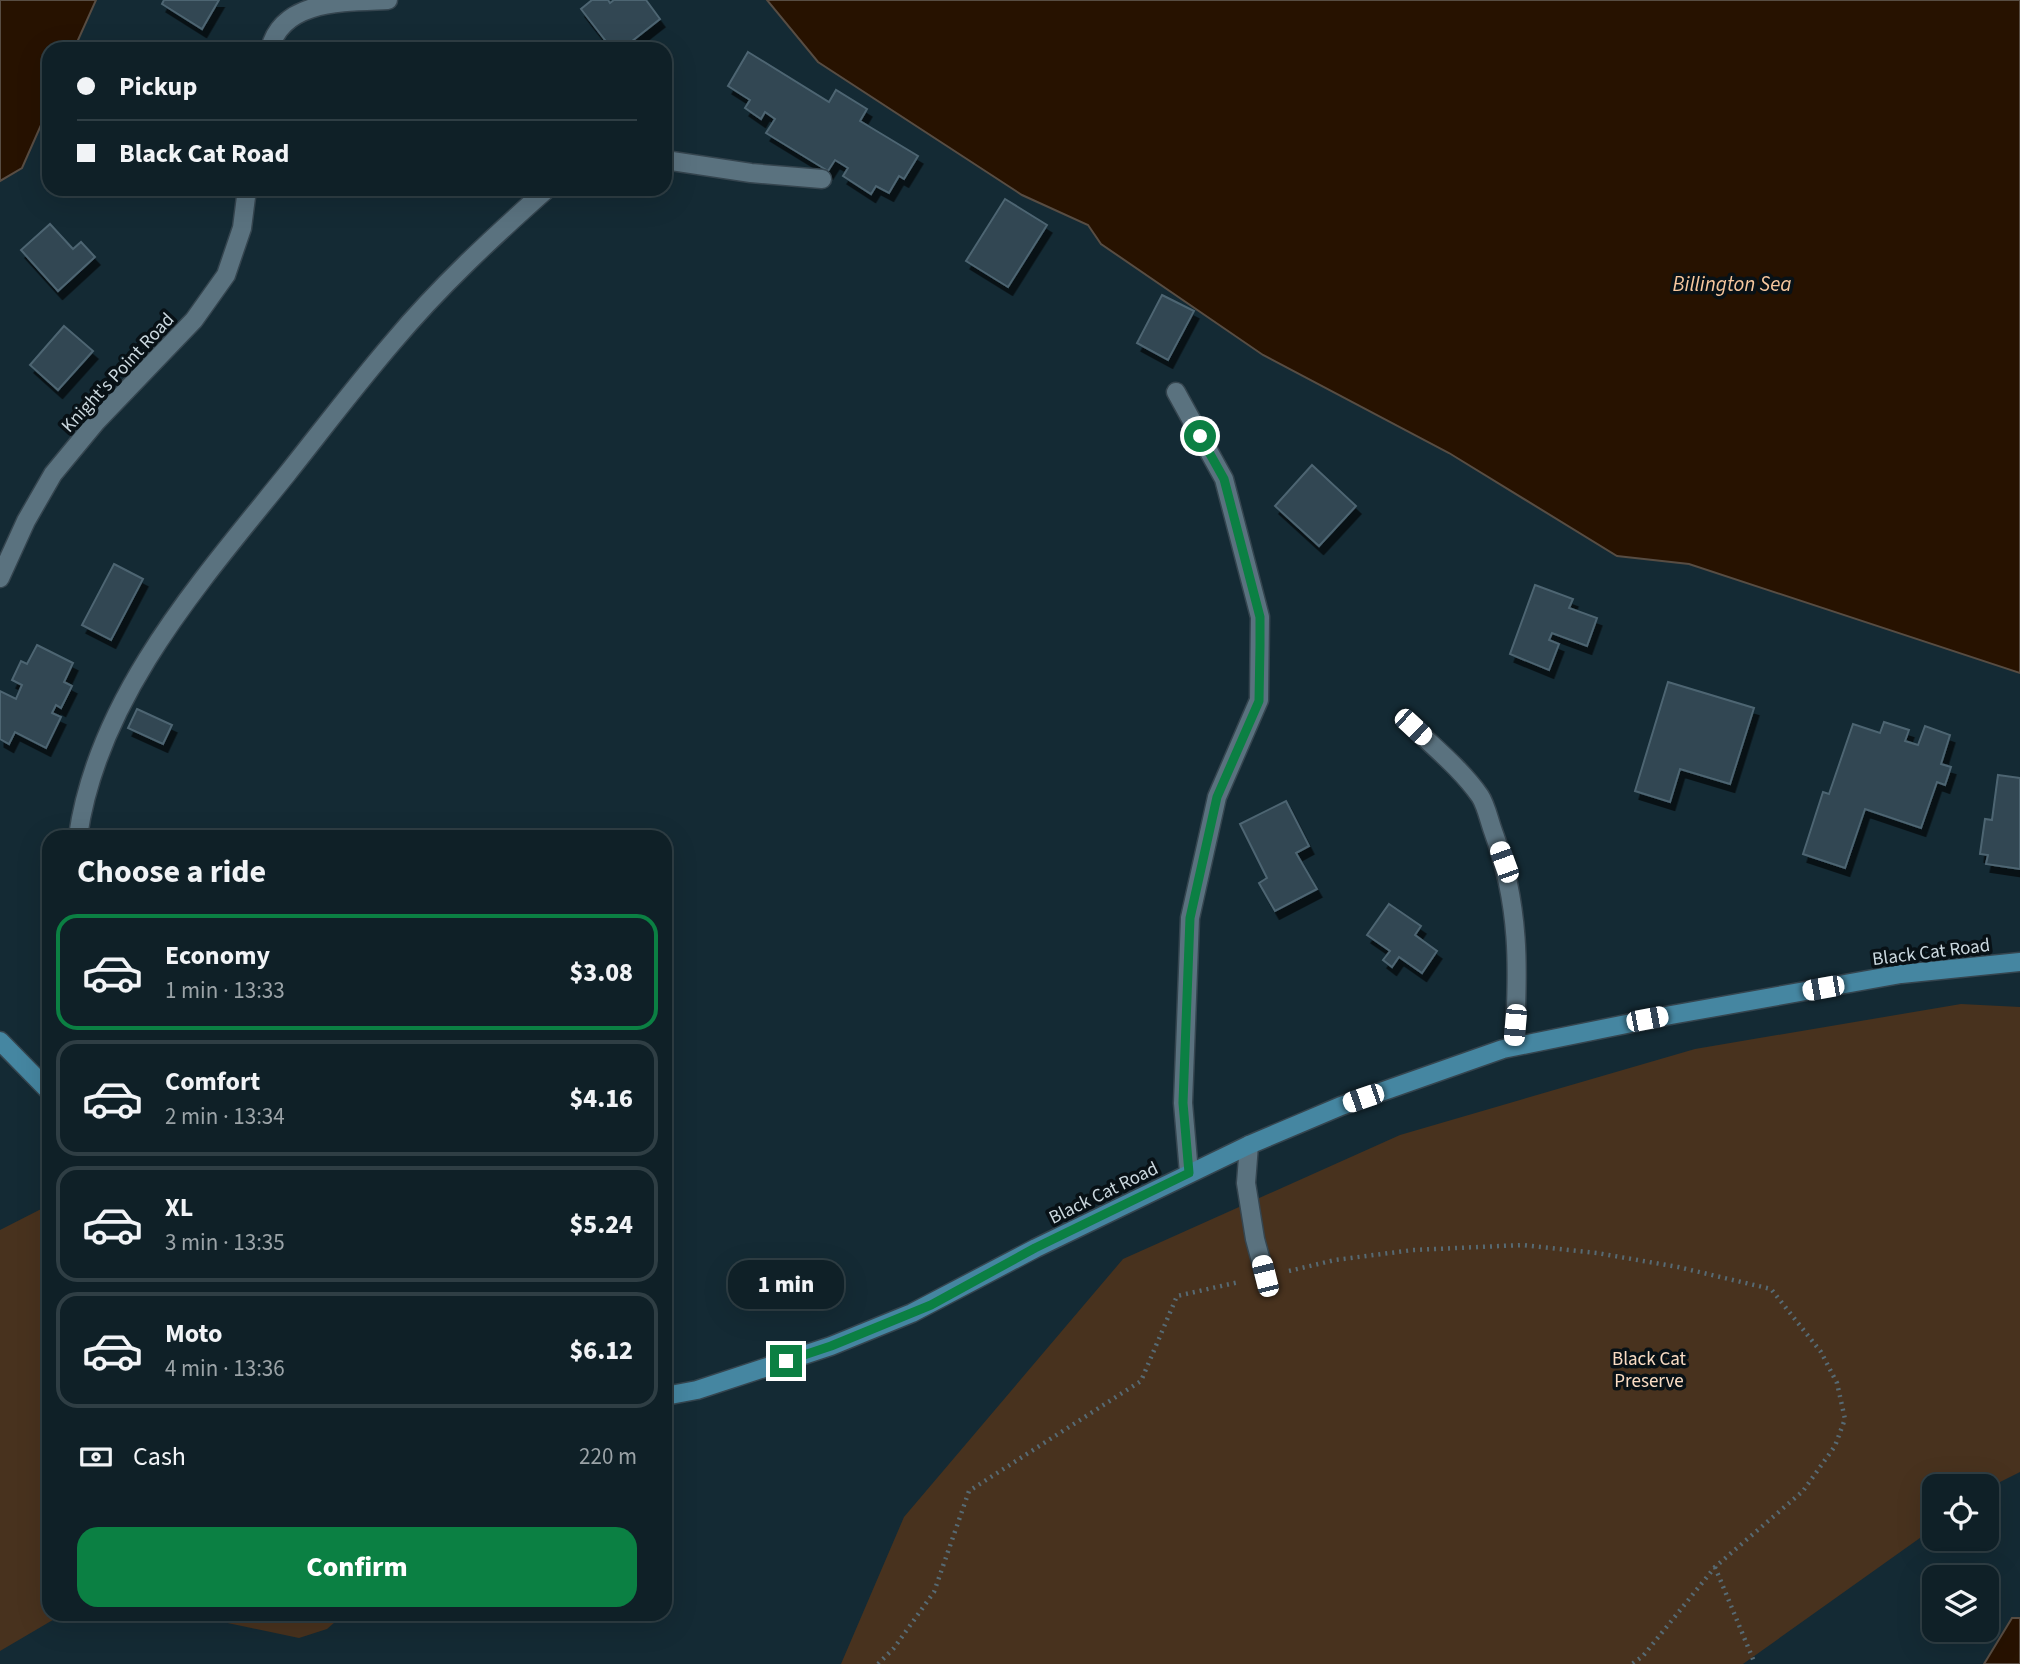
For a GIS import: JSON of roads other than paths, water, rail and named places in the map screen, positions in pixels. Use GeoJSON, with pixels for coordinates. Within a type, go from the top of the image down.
{"type":"FeatureCollection","features":[{"type":"Feature","properties":{"kind":"street"},"geometry":{"type":"LineString","coordinates":[[273,42],[281,21],[304,6],[388,0]]}},
{"type":"Feature","properties":{"kind":"street"},"geometry":{"type":"LineString","coordinates":[[672,161],[751,173],[822,179]]}},
{"type":"Feature","properties":{"kind":"street","name":"Knight's Point Road"},"geometry":{"type":"LineString","coordinates":[[0,579],[26,521],[53,474],[96,422],[194,320],[226,275],[242,228],[246,196]]}},
{"type":"Feature","properties":{"kind":"street"},"geometry":{"type":"LineString","coordinates":[[79,830],[81,812],[106,734],[145,662],[224,553],[394,340],[488,241],[539,196]]}},
{"type":"Feature","properties":{"kind":"street"},"geometry":{"type":"LineString","coordinates":[[1176,392],[1224,479],[1260,617],[1259,701],[1217,797],[1190,918],[1183,1103],[1189,1173]]}},
{"type":"Feature","properties":{"kind":"street"},"geometry":{"type":"LineString","coordinates":[[1413,727],[1481,797],[1504,862],[1515,923],[1519,982],[1514,1046]]}},
{"type":"Feature","properties":{"kind":"street","name":"Black Cat Road"},"geometry":{"type":"LineString","coordinates":[[672,1395],[697,1390],[831,1346],[922,1309],[1035,1248],[1249,1145],[1341,1106],[1514,1046],[1671,1014],[1901,974],[2020,962]]}},
{"type":"Feature","properties":{"kind":"street"},"geometry":{"type":"LineString","coordinates":[[0,1041],[42,1084]]}},
{"type":"Feature","properties":{"kind":"street"},"geometry":{"type":"LineString","coordinates":[[1249,1145],[1247,1183],[1255,1239],[1265,1276]]}},
{"type":"Feature","properties":{"kind":"water"},"geometry":{"type":"Polygon","coordinates":[[[0,0],[96,0],[77,42],[42,42],[42,123],[22,168],[0,181],[0,0]]]}},
{"type":"Feature","properties":{"kind":"water","name":"Billington Sea"},"geometry":{"type":"Polygon","coordinates":[[[767,0],[2020,0],[2020,673],[1689,564],[1617,556],[1449,453],[1263,355],[1101,244],[1088,225],[1022,195],[818,62],[767,0]]]}},
{"type":"Feature","properties":{"kind":"water"},"geometry":{"type":"Polygon","coordinates":[[[2012,1618],[2020,1618],[2020,1664],[1984,1664],[2012,1618]]]}},
{"type":"Feature","properties":{"kind":"park label","name":"Black Cat Preserve"},"geometry":{"type":"Point","coordinates":[1649,1369]}}]}
